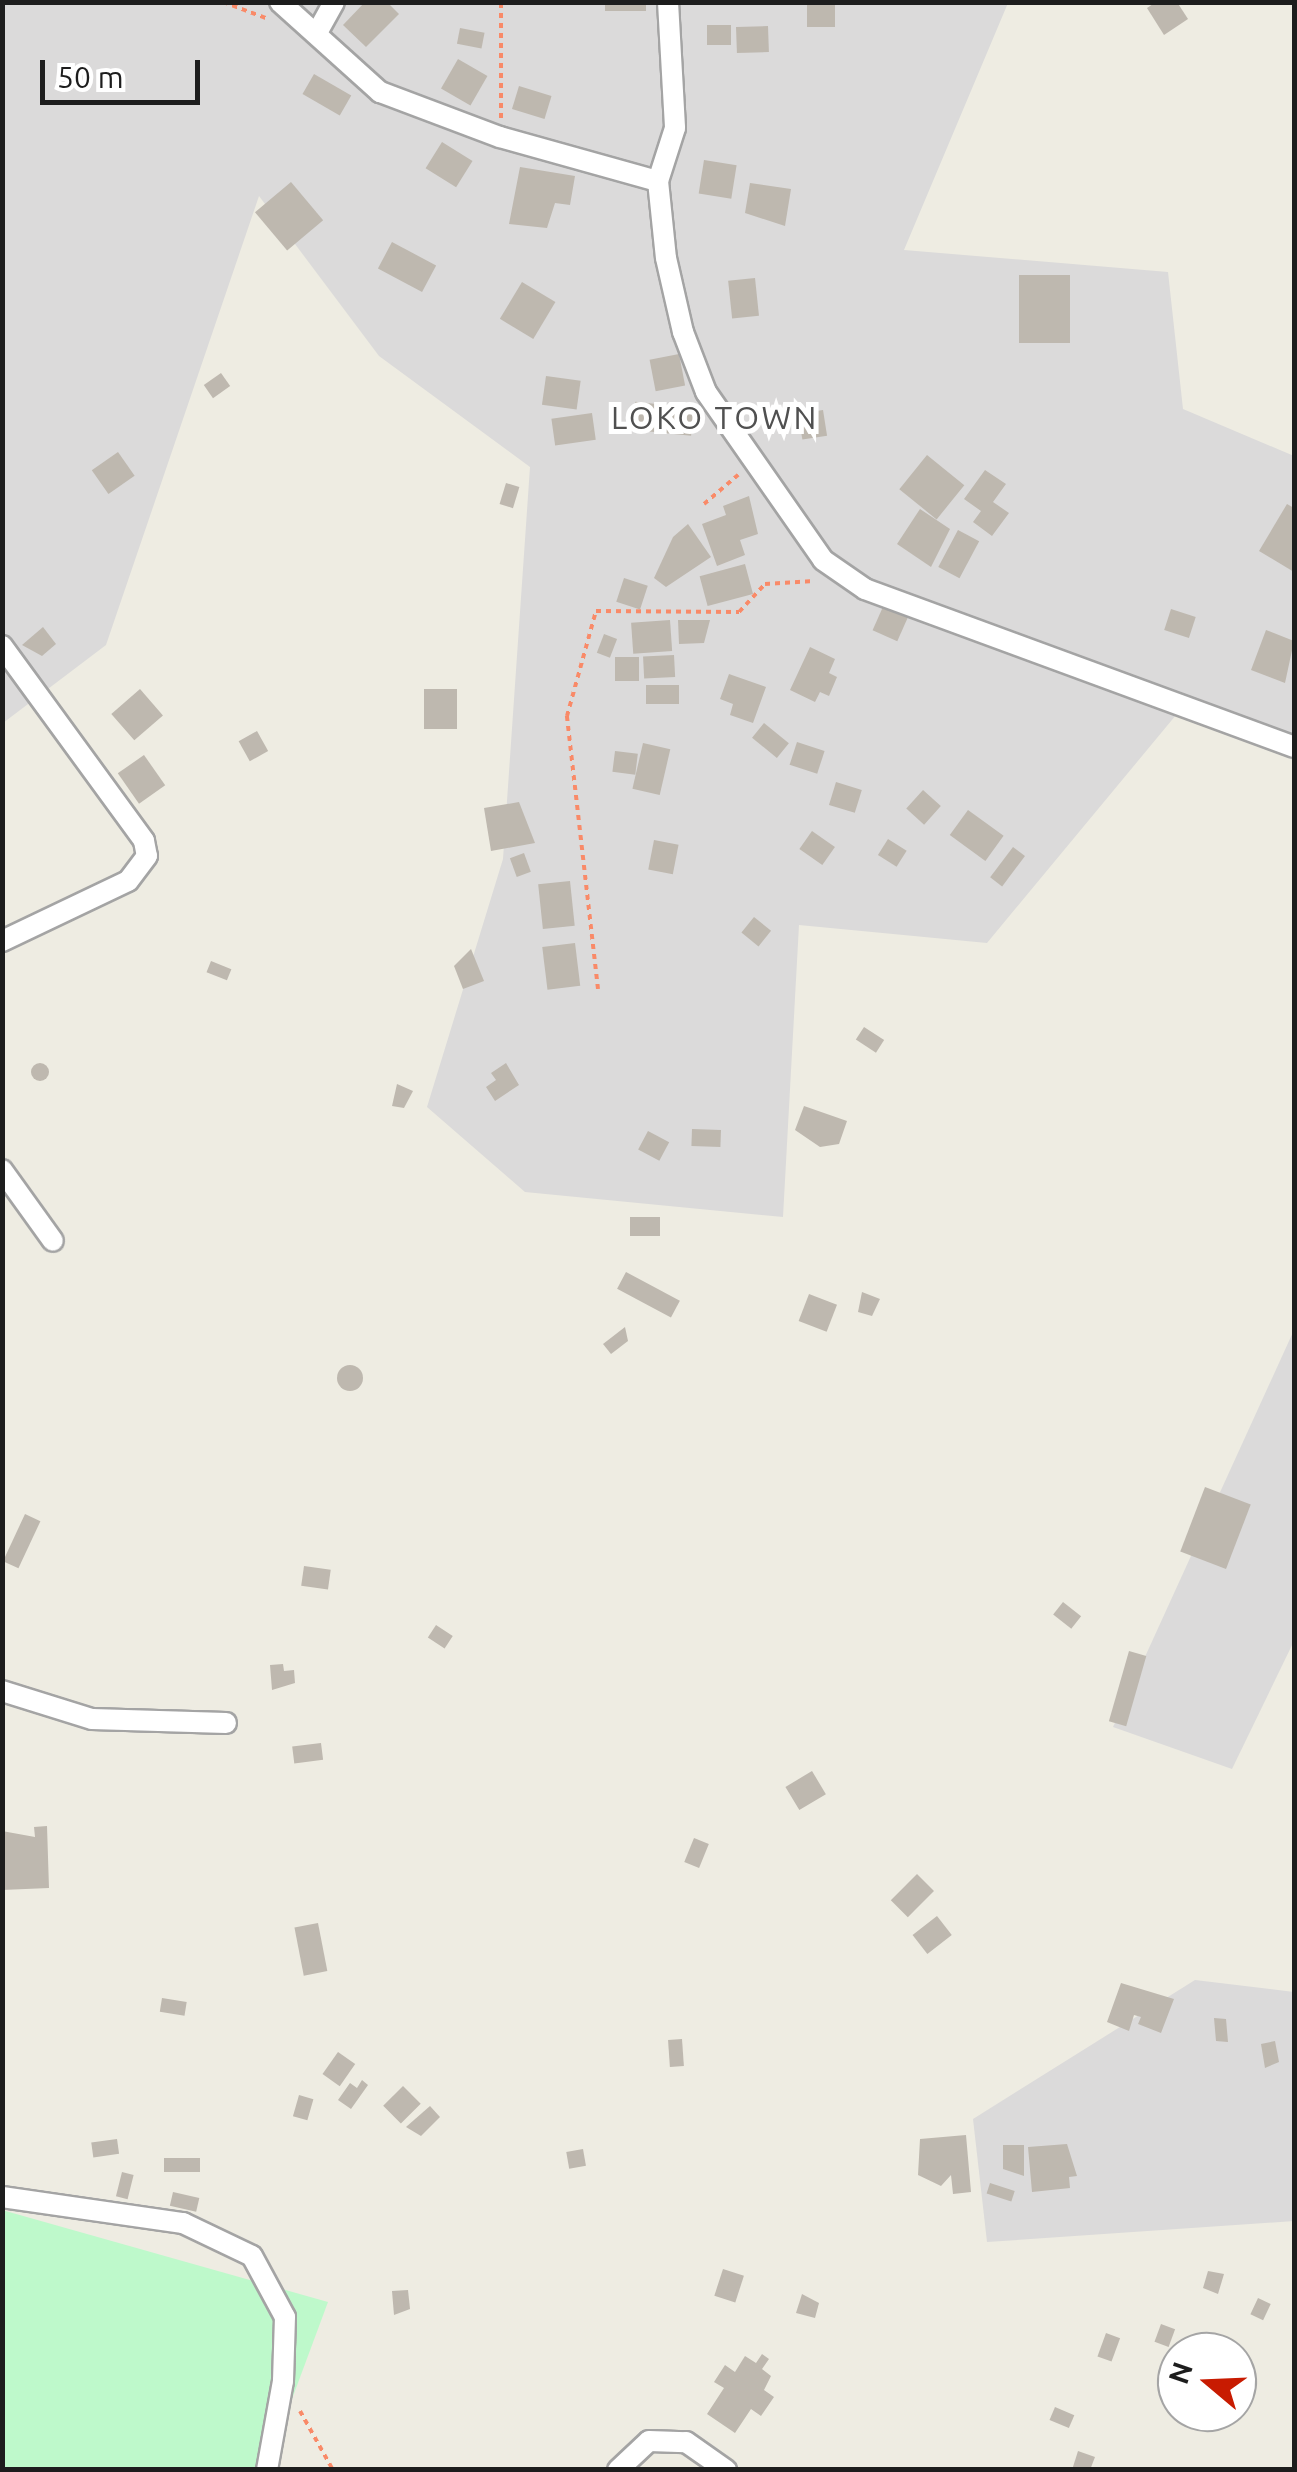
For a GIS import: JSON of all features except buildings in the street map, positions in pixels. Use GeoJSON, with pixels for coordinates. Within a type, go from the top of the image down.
{"type":"FeatureCollection","features":[{"type":"Feature","properties":{"kind":"street"},"geometry":{"type":"LineString","coordinates":[[280,2],[318,30],[380,92],[500,138],[658,181]]}},
{"type":"Feature","properties":{"kind":"street"},"geometry":{"type":"LineString","coordinates":[[318,30],[334,2]]}},
{"type":"Feature","properties":{"kind":"street"},"geometry":{"type":"LineString","coordinates":[[668,2],[675,128],[658,181],[666,258],[683,332],[706,392],[753,462],[844,579],[1294,746]]}},
{"type":"Feature","properties":{"kind":"street"},"geometry":{"type":"LineString","coordinates":[[2,646],[144,842],[147,856],[128,881],[2,941]]}},
{"type":"Feature","properties":{"kind":"street"},"geometry":{"type":"LineString","coordinates":[[2,1170],[53,1241]]}},
{"type":"Feature","properties":{"kind":"street"},"geometry":{"type":"LineString","coordinates":[[2,1691],[92,1719],[226,1723]]}},
{"type":"Feature","properties":{"kind":"street"},"geometry":{"type":"LineString","coordinates":[[2,2197],[146,2216],[239,2246],[279,2297],[285,2317],[284,2381],[267,2470]]}},
{"type":"Feature","properties":{"kind":"street"},"geometry":{"type":"LineString","coordinates":[[618,2470],[649,2441],[686,2442],[726,2470]]}},
{"type":"Feature","properties":{"kind":"path"},"geometry":{"type":"LineString","coordinates":[[500,138],[501,2]]}},
{"type":"Feature","properties":{"kind":"path"},"geometry":{"type":"LineString","coordinates":[[704,504],[753,462]]}},
{"type":"Feature","properties":{"kind":"path"},"geometry":{"type":"LineString","coordinates":[[598,988],[568,716],[596,611],[738,612],[765,584],[844,579]]}},
{"type":"Feature","properties":{"kind":"path"},"geometry":{"type":"LineString","coordinates":[[284,2381],[333,2470]]}},
{"type":"Feature","properties":{"kind":"shaded area"},"geometry":{"type":"Polygon","coordinates":[[[3,3],[1008,3],[904,250],[1168,272],[1183,409],[1294,456],[1294,754],[1181,709],[987,943],[799,925],[783,1217],[525,1192],[427,1107],[503,859],[530,467],[379,356],[259,196],[106,645],[3,723],[3,3]]]}},
{"type":"Feature","properties":{"kind":"shaded area"},"geometry":{"type":"Polygon","coordinates":[[[1294,1330],[1294,1641],[1232,1769],[1113,1727],[1294,1330]]]}},
{"type":"Feature","properties":{"kind":"shaded area"},"geometry":{"type":"Polygon","coordinates":[[[1195,1980],[1294,1992],[1294,2221],[987,2242],[973,2119],[1195,1980]]]}},
{"type":"Feature","properties":{"kind":"green space"},"geometry":{"type":"Polygon","coordinates":[[[2,2210],[328,2302],[266,2469],[3,2469],[2,2210]]]}},
{"type":"Feature","properties":{"kind":"district","name":"LOKO TOWN"},"geometry":{"type":"Point","coordinates":[715,417]}}]}
